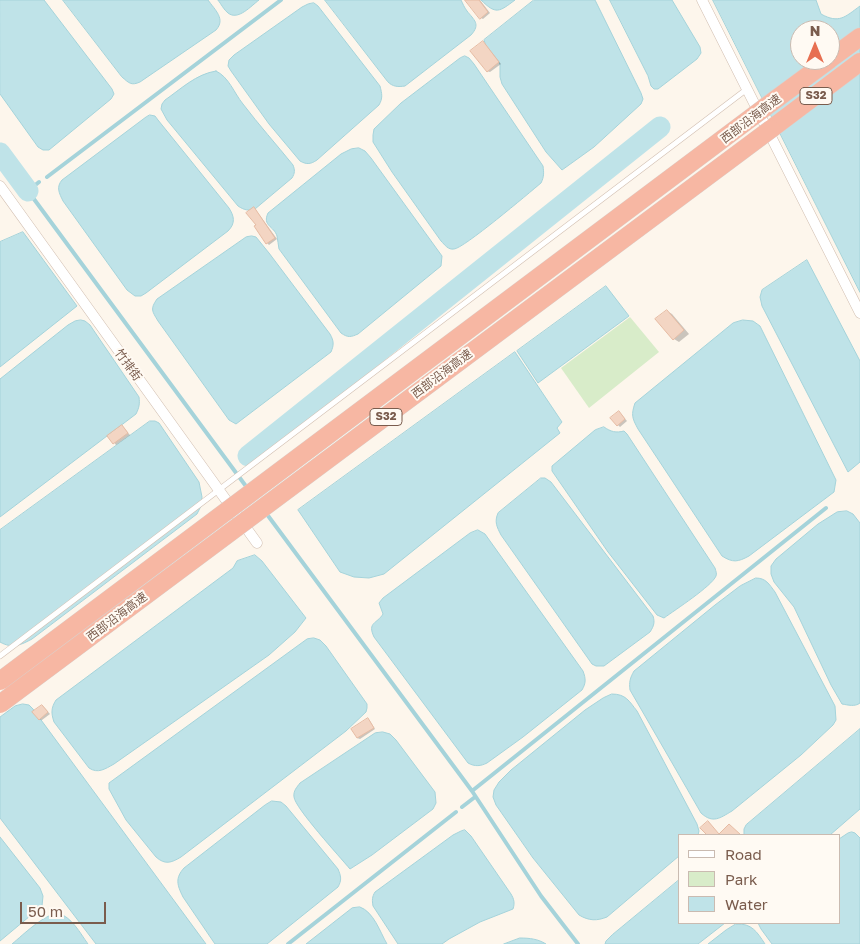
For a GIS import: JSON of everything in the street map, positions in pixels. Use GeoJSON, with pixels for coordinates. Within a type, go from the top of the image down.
{"type":"FeatureCollection","features":[{"type":"Feature","properties":{"kind":"highway","name":"西部沿海高速"},"geometry":{"type":"LineString","coordinates":[[840,52],[860,37]]}},
{"type":"Feature","properties":{"kind":"highway","name":"西部沿海高速"},"geometry":{"type":"LineString","coordinates":[[0,704],[860,62]]}},
{"type":"Feature","properties":{"kind":"highway","name":"西部沿海高速"},"geometry":{"type":"LineString","coordinates":[[0,681],[816,70]]}},
{"type":"Feature","properties":{"kind":"street"},"geometry":{"type":"LineString","coordinates":[[702,0],[860,313]]}},
{"type":"Feature","properties":{"kind":"street","name":"竹排街"},"geometry":{"type":"LineString","coordinates":[[0,186],[257,543]]}},
{"type":"Feature","properties":{"kind":"lane"},"geometry":{"type":"LineString","coordinates":[[0,656],[747,89]]}},
{"type":"Feature","properties":{"kind":"green space"},"geometry":{"type":"Polygon","coordinates":[[[630,317],[659,352],[589,408],[561,368],[630,317]]]}},
{"type":"Feature","properties":{"kind":"water"},"geometry":{"type":"Polygon","coordinates":[[[0,0],[44,0],[114,94],[111,99],[49,150],[43,150],[38,147],[0,94],[0,0]]]}},
{"type":"Feature","properties":{"kind":"water"},"geometry":{"type":"Polygon","coordinates":[[[63,0],[208,0],[220,18],[220,22],[216,30],[140,82],[132,84],[122,77],[63,0]]]}},
{"type":"Feature","properties":{"kind":"water"},"geometry":{"type":"Polygon","coordinates":[[[218,0],[259,0],[244,12],[232,15],[224,9],[218,0]]]}},
{"type":"Feature","properties":{"kind":"water"},"geometry":{"type":"Polygon","coordinates":[[[325,0],[461,0],[474,20],[476,28],[471,35],[405,86],[396,86],[388,82],[325,0]]]}},
{"type":"Feature","properties":{"kind":"water"},"geometry":{"type":"Polygon","coordinates":[[[481,0],[515,0],[501,9],[494,10],[481,0]]]}},
{"type":"Feature","properties":{"kind":"water"},"geometry":{"type":"Polygon","coordinates":[[[534,0],[595,0],[643,99],[641,104],[594,147],[562,170],[546,152],[502,84],[500,64],[487,49],[484,40],[534,0]]]}},
{"type":"Feature","properties":{"kind":"water"},"geometry":{"type":"Polygon","coordinates":[[[610,0],[672,0],[700,47],[701,53],[697,59],[658,89],[654,89],[610,0]]]}},
{"type":"Feature","properties":{"kind":"water"},"geometry":{"type":"Polygon","coordinates":[[[713,0],[816,0],[821,14],[833,19],[842,18],[860,6],[860,292],[713,0]]]}},
{"type":"Feature","properties":{"kind":"water"},"geometry":{"type":"Polygon","coordinates":[[[314,3],[380,86],[382,96],[379,105],[317,160],[307,163],[300,161],[269,124],[228,66],[229,60],[234,55],[302,7],[314,3]]]}},
{"type":"Feature","properties":{"kind":"water"},"geometry":{"type":"Polygon","coordinates":[[[465,56],[474,64],[543,166],[544,175],[541,183],[482,231],[460,247],[450,249],[441,241],[392,172],[373,142],[373,135],[374,129],[401,103],[465,56]]]}},
{"type":"Feature","properties":{"kind":"water"},"geometry":{"type":"Polygon","coordinates":[[[216,71],[228,81],[243,104],[294,167],[292,178],[255,209],[246,210],[238,206],[167,120],[161,109],[165,100],[189,82],[202,75],[216,71]]]}},
{"type":"Feature","properties":{"kind":"water"},"geometry":{"type":"Polygon","coordinates":[[[150,115],[155,116],[229,208],[233,222],[228,231],[146,293],[141,296],[135,296],[127,290],[63,201],[59,188],[62,180],[150,115]]]}},
{"type":"Feature","properties":{"kind":"water"},"geometry":{"type":"Polygon","coordinates":[[[359,148],[365,151],[371,158],[442,256],[441,266],[358,334],[346,336],[341,333],[279,249],[276,233],[266,221],[268,213],[341,154],[351,149],[359,148]]]}},
{"type":"Feature","properties":{"kind":"water"},"geometry":{"type":"Polygon","coordinates":[[[23,232],[77,306],[0,367],[0,242],[23,232]]]}},
{"type":"Feature","properties":{"kind":"water"},"geometry":{"type":"Polygon","coordinates":[[[246,237],[256,237],[269,253],[330,334],[333,345],[331,352],[236,424],[229,420],[158,321],[153,312],[153,305],[157,299],[246,237]]]}},
{"type":"Feature","properties":{"kind":"water"},"geometry":{"type":"Polygon","coordinates":[[[807,260],[860,361],[860,462],[848,472],[762,306],[760,297],[762,290],[807,260]]]}},
{"type":"Feature","properties":{"kind":"water"},"geometry":{"type":"Polygon","coordinates":[[[606,286],[629,316],[538,383],[517,351],[606,286]]]}},
{"type":"Feature","properties":{"kind":"water"},"geometry":{"type":"Polygon","coordinates":[[[81,320],[90,325],[139,397],[138,410],[136,414],[0,517],[0,379],[68,325],[81,320]]]}},
{"type":"Feature","properties":{"kind":"water"},"geometry":{"type":"Polygon","coordinates":[[[743,320],[753,321],[760,326],[836,480],[834,492],[749,556],[736,561],[722,556],[638,429],[633,419],[633,414],[635,403],[733,323],[743,320]]]}},
{"type":"Feature","properties":{"kind":"water"},"geometry":{"type":"Polygon","coordinates":[[[515,352],[562,422],[557,428],[560,433],[384,574],[369,578],[354,577],[340,572],[298,510],[515,352]]]}},
{"type":"Feature","properties":{"kind":"water"},"geometry":{"type":"Polygon","coordinates":[[[150,421],[159,423],[199,482],[202,497],[201,506],[197,514],[32,639],[16,645],[0,642],[0,530],[150,421]]]}},
{"type":"Feature","properties":{"kind":"water"},"geometry":{"type":"Polygon","coordinates":[[[604,427],[614,432],[624,431],[627,434],[715,568],[716,576],[708,586],[664,618],[657,615],[608,552],[552,471],[552,466],[595,430],[604,427]]]}},
{"type":"Feature","properties":{"kind":"water"},"geometry":{"type":"Polygon","coordinates":[[[541,478],[551,482],[653,616],[654,624],[650,632],[604,666],[592,664],[497,527],[496,519],[498,513],[541,478]]]}},
{"type":"Feature","properties":{"kind":"water"},"geometry":{"type":"Polygon","coordinates":[[[847,511],[853,514],[860,523],[860,703],[854,705],[842,704],[794,607],[774,582],[771,574],[771,566],[776,559],[818,524],[837,512],[847,511]]]}},
{"type":"Feature","properties":{"kind":"water"},"geometry":{"type":"Polygon","coordinates":[[[478,530],[485,534],[583,671],[585,681],[582,690],[523,737],[487,763],[478,766],[468,763],[374,637],[372,626],[383,614],[379,603],[383,598],[470,533],[478,530]]]}},
{"type":"Feature","properties":{"kind":"water"},"geometry":{"type":"Polygon","coordinates":[[[255,555],[262,561],[306,618],[295,632],[269,655],[114,764],[98,771],[89,768],[54,722],[52,711],[56,700],[233,568],[237,561],[255,555]]]}},
{"type":"Feature","properties":{"kind":"water"},"geometry":{"type":"Polygon","coordinates":[[[756,578],[765,580],[775,592],[835,706],[836,720],[801,755],[732,811],[720,818],[713,819],[701,813],[630,690],[630,680],[634,671],[715,605],[740,586],[756,578]]]}},
{"type":"Feature","properties":{"kind":"water"},"geometry":{"type":"Polygon","coordinates":[[[314,638],[320,640],[326,646],[367,704],[366,712],[346,731],[181,857],[168,862],[159,860],[126,820],[109,789],[109,783],[307,639],[314,638]]]}},
{"type":"Feature","properties":{"kind":"water"},"geometry":{"type":"Polygon","coordinates":[[[617,694],[629,701],[637,711],[699,831],[698,834],[678,834],[678,857],[607,917],[593,920],[579,915],[533,858],[496,805],[493,797],[494,790],[499,782],[511,770],[585,710],[603,698],[617,694]]]}},
{"type":"Feature","properties":{"kind":"water"},"geometry":{"type":"Polygon","coordinates":[[[29,705],[33,709],[206,944],[96,944],[0,818],[0,717],[15,706],[29,705]]]}},
{"type":"Feature","properties":{"kind":"water"},"geometry":{"type":"Polygon","coordinates":[[[860,729],[860,809],[831,834],[744,834],[746,825],[860,729]]]}},
{"type":"Feature","properties":{"kind":"water"},"geometry":{"type":"Polygon","coordinates":[[[383,732],[390,734],[396,740],[435,792],[436,803],[433,809],[372,855],[350,869],[296,803],[294,793],[300,783],[375,733],[383,732]]]}},
{"type":"Feature","properties":{"kind":"water"},"geometry":{"type":"Polygon","coordinates":[[[272,801],[281,802],[286,806],[338,869],[341,878],[339,885],[267,944],[215,944],[183,897],[178,885],[179,875],[184,868],[272,801]]]}},
{"type":"Feature","properties":{"kind":"water"},"geometry":{"type":"Polygon","coordinates":[[[465,830],[511,894],[514,901],[513,909],[480,922],[442,944],[398,944],[373,906],[373,895],[453,835],[465,830]]]}},
{"type":"Feature","properties":{"kind":"water"},"geometry":{"type":"Polygon","coordinates":[[[848,833],[855,833],[860,838],[860,944],[772,944],[758,924],[840,924],[840,838],[848,833]]]}},
{"type":"Feature","properties":{"kind":"water"},"geometry":{"type":"Polygon","coordinates":[[[0,837],[40,888],[43,896],[42,906],[0,941],[0,837]]]}},
{"type":"Feature","properties":{"kind":"water"},"geometry":{"type":"Polygon","coordinates":[[[678,881],[678,924],[724,924],[698,944],[605,944],[612,935],[678,881]]]}},
{"type":"Feature","properties":{"kind":"water"},"geometry":{"type":"Polygon","coordinates":[[[360,907],[373,918],[387,944],[306,944],[352,908],[360,907]]]}},
{"type":"Feature","properties":{"kind":"water"},"geometry":{"type":"Polygon","coordinates":[[[58,913],[72,922],[88,944],[12,944],[40,921],[52,914],[58,913]]]}},
{"type":"Feature","properties":{"kind":"water"},"geometry":{"type":"Polygon","coordinates":[[[736,924],[750,927],[757,932],[765,944],[708,944],[736,924]]]}},
{"type":"Feature","properties":{"kind":"water"},"geometry":{"type":"Polygon","coordinates":[[[520,938],[534,939],[546,944],[504,944],[520,938]]]}},
{"type":"Feature","properties":{"kind":"building"},"geometry":{"type":"Polygon","coordinates":[[[465,0],[479,0],[488,12],[480,19],[465,0]]]}},
{"type":"Feature","properties":{"kind":"building"},"geometry":{"type":"Polygon","coordinates":[[[483,41],[499,62],[487,72],[470,51],[483,41]]]}},
{"type":"Feature","properties":{"kind":"building"},"geometry":{"type":"Polygon","coordinates":[[[254,207],[275,238],[266,244],[254,226],[256,225],[246,213],[254,207]]]}},
{"type":"Feature","properties":{"kind":"building"},"geometry":{"type":"Polygon","coordinates":[[[667,310],[684,330],[673,340],[655,319],[667,310]]]}},
{"type":"Feature","properties":{"kind":"building"},"geometry":{"type":"Polygon","coordinates":[[[619,411],[625,419],[617,426],[610,418],[619,411]]]}},
{"type":"Feature","properties":{"kind":"building"},"geometry":{"type":"Polygon","coordinates":[[[122,425],[128,433],[113,444],[107,436],[122,425]]]}},
{"type":"Feature","properties":{"kind":"building"},"geometry":{"type":"Polygon","coordinates":[[[42,705],[48,712],[39,720],[32,712],[42,705]]]}},
{"type":"Feature","properties":{"kind":"building"},"geometry":{"type":"Polygon","coordinates":[[[368,718],[374,728],[357,738],[351,729],[368,718]]]}},
{"type":"Feature","properties":{"kind":"building"},"geometry":{"type":"Polygon","coordinates":[[[708,821],[719,834],[706,834],[700,828],[708,821]]]}},
{"type":"Feature","properties":{"kind":"building"},"geometry":{"type":"Polygon","coordinates":[[[729,824],[740,834],[719,834],[729,824]]]}},
{"type":"Feature","properties":{"kind":"waterway"},"geometry":{"type":"LineString","coordinates":[[47,177],[281,0]]}},
{"type":"Feature","properties":{"kind":"waterway"},"geometry":{"type":"LineString","coordinates":[[248,456],[660,127]]}},
{"type":"Feature","properties":{"kind":"waterway"},"geometry":{"type":"LineString","coordinates":[[0,153],[28,191]]}},
{"type":"Feature","properties":{"kind":"waterway"},"geometry":{"type":"LineString","coordinates":[[39,182],[28,191],[248,489]]}},
{"type":"Feature","properties":{"kind":"waterway"},"geometry":{"type":"LineString","coordinates":[[472,791],[826,508]]}},
{"type":"Feature","properties":{"kind":"waterway"},"geometry":{"type":"LineString","coordinates":[[266,513],[472,791],[541,896],[578,944]]}},
{"type":"Feature","properties":{"kind":"waterway"},"geometry":{"type":"LineString","coordinates":[[462,807],[475,797]]}},
{"type":"Feature","properties":{"kind":"waterway"},"geometry":{"type":"LineString","coordinates":[[288,944],[456,812]]}}]}
